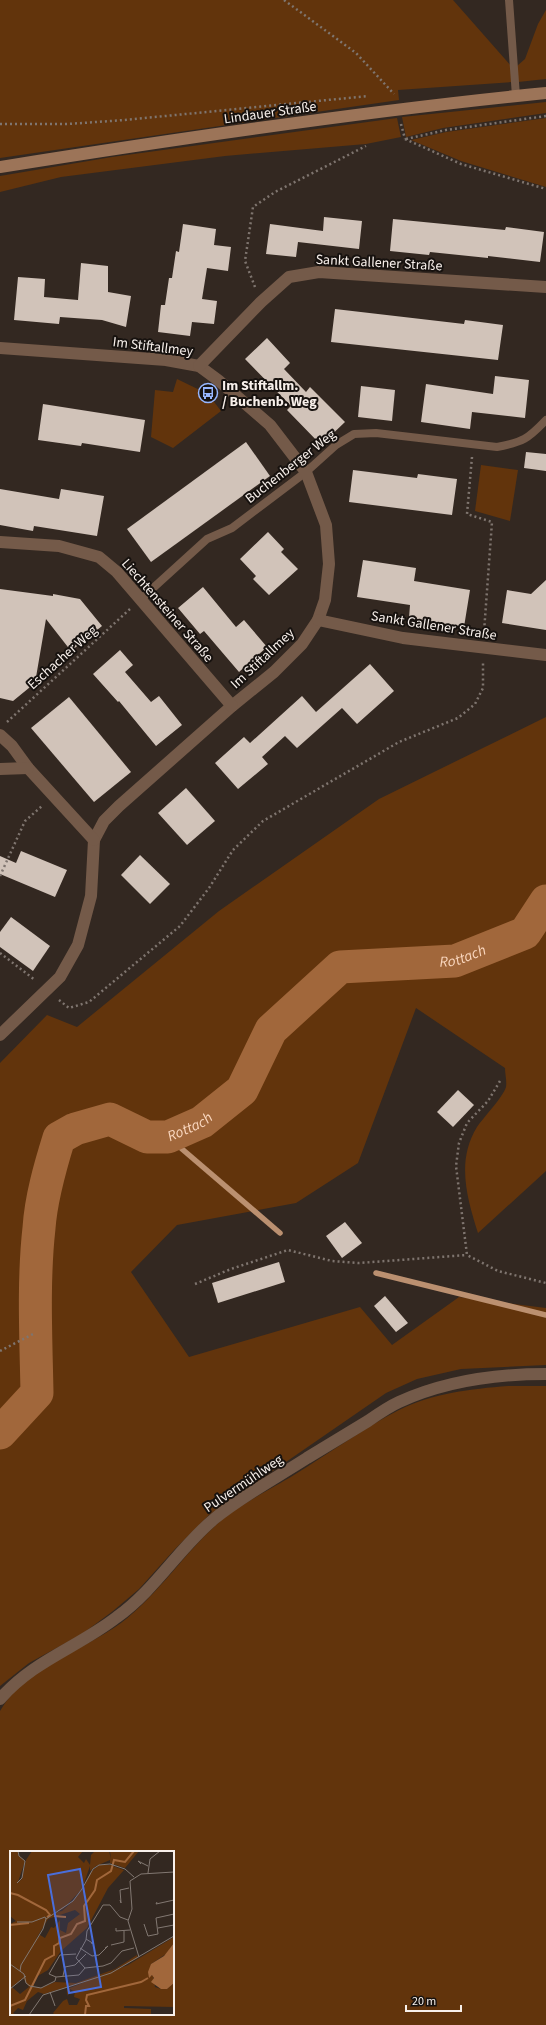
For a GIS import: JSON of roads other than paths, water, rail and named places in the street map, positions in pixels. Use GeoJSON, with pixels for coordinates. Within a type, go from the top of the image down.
{"type":"FeatureCollection","features":[{"type":"Feature","properties":{"kind":"main road","name":"Lindauer Straße"},"geometry":{"type":"LineString","coordinates":[[0,167],[111,149],[322,120],[546,93]]}},
{"type":"Feature","properties":{"kind":"street","name":"Sankt Gallener Straße"},"geometry":{"type":"LineString","coordinates":[[199,366],[261,302],[289,277],[319,272],[546,287]]}},
{"type":"Feature","properties":{"kind":"street","name":"Im Stiftallmey"},"geometry":{"type":"LineString","coordinates":[[0,348],[166,360],[199,366],[218,380],[270,425],[306,472],[326,525],[329,564],[325,600],[318,620],[302,644],[274,672],[232,706],[119,806],[104,822],[94,840],[91,896],[78,945],[60,978],[0,1035]]}},
{"type":"Feature","properties":{"kind":"street","name":"Liechtensteiner Straße"},"geometry":{"type":"LineString","coordinates":[[0,542],[59,546],[99,557],[118,572],[232,706]]}},
{"type":"Feature","properties":{"kind":"street","name":"Sankt Gallener Straße"},"geometry":{"type":"LineString","coordinates":[[318,620],[403,638],[546,655]]}},
{"type":"Feature","properties":{"kind":"street"},"geometry":{"type":"LineString","coordinates":[[1,735],[12,746],[28,768],[94,840]]}},
{"type":"Feature","properties":{"kind":"street"},"geometry":{"type":"LineString","coordinates":[[0,769],[28,768]]}},
{"type":"Feature","properties":{"kind":"street","name":"Pulvermühlweg"},"geometry":{"type":"LineString","coordinates":[[0,1699],[14,1683],[35,1666],[85,1639],[118,1617],[145,1594],[213,1520],[250,1494],[398,1402],[428,1390],[464,1382],[509,1374],[546,1374]]}},
{"type":"Feature","properties":{"kind":"lane"},"geometry":{"type":"LineString","coordinates":[[509,0],[516,96]]}},
{"type":"Feature","properties":{"kind":"lane","name":"Buchenberger Weg"},"geometry":{"type":"LineString","coordinates":[[141,599],[207,540],[232,528],[306,472],[336,445],[354,434],[376,433],[497,448],[515,444],[530,437],[546,420]]}},
{"type":"Feature","properties":{"kind":"waterway","name":"Rottach"},"geometry":{"type":"LineString","coordinates":[[0,1433],[37,1393],[35,1310],[37,1248],[44,1194],[59,1138],[75,1129],[110,1119],[147,1137],[168,1137],[202,1122],[242,1090],[271,1030],[340,967],[455,961],[525,933],[546,901]]}},
{"type":"Feature","properties":{"kind":"waterway"},"geometry":{"type":"LineString","coordinates":[[168,1137],[280,1233]]}},
{"type":"Feature","properties":{"kind":"waterway"},"geometry":{"type":"LineString","coordinates":[[376,1273],[546,1315]]}},
{"type":"Feature","properties":{"kind":"place","name":"Im Stiftallm. / Buchenb. Weg"},"geometry":{"type":"Point","coordinates":[208,393]}}]}
